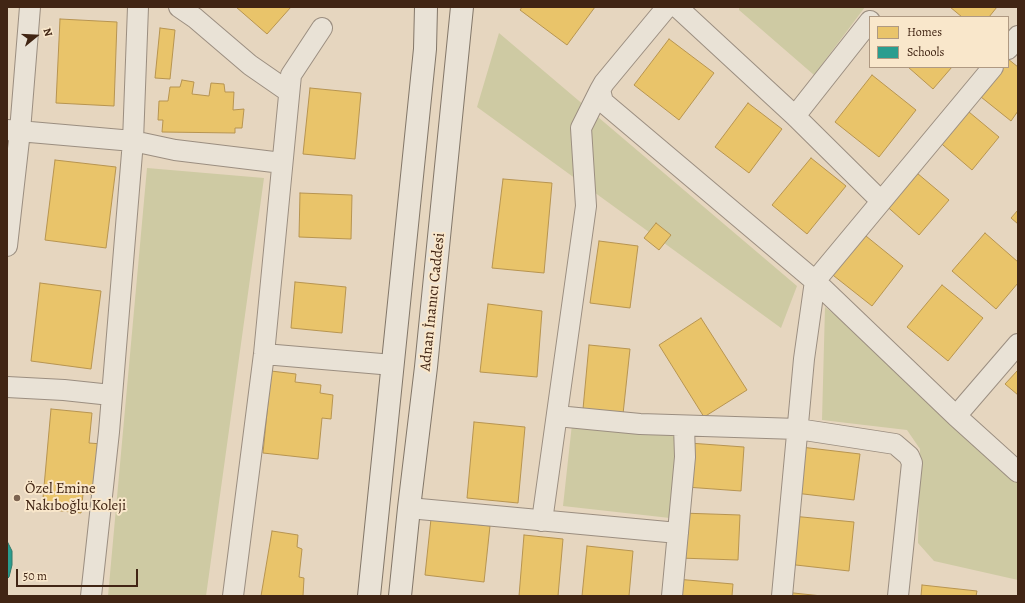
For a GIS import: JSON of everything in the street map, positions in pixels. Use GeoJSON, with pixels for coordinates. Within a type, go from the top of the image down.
{"type":"FeatureCollection","features":[{"type":"Feature","properties":{"kind":"main road"},"geometry":{"type":"LineString","coordinates":[[369,596],[425,49],[426,7]]}},
{"type":"Feature","properties":{"kind":"main road","name":"Adnan İnanıcı Caddesi"},"geometry":{"type":"LineString","coordinates":[[400,596],[426,367],[462,7]]}},
{"type":"Feature","properties":{"kind":"street"},"geometry":{"type":"LineString","coordinates":[[7,246],[13,130],[30,7]]}},
{"type":"Feature","properties":{"kind":"street"},"geometry":{"type":"LineString","coordinates":[[91,596],[111,395],[133,141],[138,7]]}},
{"type":"Feature","properties":{"kind":"street"},"geometry":{"type":"LineString","coordinates":[[180,7],[250,65],[289,92]]}},
{"type":"Feature","properties":{"kind":"street"},"geometry":{"type":"LineString","coordinates":[[542,521],[586,206],[581,128],[604,83],[667,7]]}},
{"type":"Feature","properties":{"kind":"street"},"geometry":{"type":"LineString","coordinates":[[677,7],[795,116],[881,201]]}},
{"type":"Feature","properties":{"kind":"street"},"geometry":{"type":"LineString","coordinates":[[874,16],[881,7]]}},
{"type":"Feature","properties":{"kind":"street"},"geometry":{"type":"LineString","coordinates":[[795,116],[869,22]]}},
{"type":"Feature","properties":{"kind":"street"},"geometry":{"type":"LineString","coordinates":[[233,596],[264,354],[291,75],[322,28]]}},
{"type":"Feature","properties":{"kind":"street"},"geometry":{"type":"LineString","coordinates":[[1009,48],[1018,36]]}},
{"type":"Feature","properties":{"kind":"street"},"geometry":{"type":"LineString","coordinates":[[782,596],[804,359],[815,281],[992,68]]}},
{"type":"Feature","properties":{"kind":"street"},"geometry":{"type":"LineString","coordinates":[[600,90],[603,102],[815,281],[956,416],[1018,472]]}},
{"type":"Feature","properties":{"kind":"street"},"geometry":{"type":"LineString","coordinates":[[13,130],[133,141],[175,150],[282,163]]}},
{"type":"Feature","properties":{"kind":"street"},"geometry":{"type":"LineString","coordinates":[[956,416],[1018,344]]}},
{"type":"Feature","properties":{"kind":"street"},"geometry":{"type":"LineString","coordinates":[[264,354],[393,364]]}},
{"type":"Feature","properties":{"kind":"street"},"geometry":{"type":"LineString","coordinates":[[7,387],[64,390],[111,395]]}},
{"type":"Feature","properties":{"kind":"street"},"geometry":{"type":"LineString","coordinates":[[557,416],[640,424],[798,429],[895,444],[909,456],[912,464],[898,596]]}},
{"type":"Feature","properties":{"kind":"street"},"geometry":{"type":"LineString","coordinates":[[672,596],[685,457],[684,426]]}},
{"type":"Feature","properties":{"kind":"street"},"geometry":{"type":"LineString","coordinates":[[409,508],[678,533]]}},
{"type":"Feature","properties":{"kind":"shaded area"},"geometry":{"type":"Polygon","coordinates":[[[739,7],[865,7],[814,75],[739,10],[739,7]]]}},
{"type":"Feature","properties":{"kind":"shaded area"},"geometry":{"type":"Polygon","coordinates":[[[499,33],[797,286],[781,328],[477,107],[499,33]]]}},
{"type":"Feature","properties":{"kind":"shaded area"},"geometry":{"type":"Polygon","coordinates":[[[147,168],[264,178],[206,596],[108,596],[147,168]]]}},
{"type":"Feature","properties":{"kind":"shaded area"},"geometry":{"type":"Polygon","coordinates":[[[825,307],[1018,460],[1018,580],[934,561],[918,543],[920,449],[907,430],[822,420],[825,307]]]}},
{"type":"Feature","properties":{"kind":"shaded area"},"geometry":{"type":"Polygon","coordinates":[[[572,424],[679,436],[670,518],[563,506],[572,424]]]}},
{"type":"Feature","properties":{"kind":"building: Homes"},"geometry":{"type":"Polygon","coordinates":[[[236,7],[291,7],[267,34],[236,7]]]}},
{"type":"Feature","properties":{"kind":"building: Homes"},"geometry":{"type":"Polygon","coordinates":[[[522,7],[595,7],[567,45],[520,10],[522,7]]]}},
{"type":"Feature","properties":{"kind":"building: Homes"},"geometry":{"type":"Polygon","coordinates":[[[950,7],[997,7],[990,16],[961,16],[950,7]]]}},
{"type":"Feature","properties":{"kind":"building: Homes"},"geometry":{"type":"Polygon","coordinates":[[[60,19],[117,22],[114,106],[56,103],[60,19]]]}},
{"type":"Feature","properties":{"kind":"building: Homes"},"geometry":{"type":"Polygon","coordinates":[[[160,28],[175,30],[170,79],[155,78],[160,28]]]}},
{"type":"Feature","properties":{"kind":"building: Homes"},"geometry":{"type":"Polygon","coordinates":[[[669,39],[714,73],[679,120],[634,85],[669,39]]]}},
{"type":"Feature","properties":{"kind":"building: Homes"},"geometry":{"type":"Polygon","coordinates":[[[1009,60],[1018,67],[1018,111],[1011,121],[976,93],[995,68],[1009,68],[1009,60]]]}},
{"type":"Feature","properties":{"kind":"building: Homes"},"geometry":{"type":"Polygon","coordinates":[[[909,68],[951,68],[933,89],[909,68]]]}},
{"type":"Feature","properties":{"kind":"building: Homes"},"geometry":{"type":"Polygon","coordinates":[[[872,75],[916,110],[879,157],[835,122],[872,75]]]}},
{"type":"Feature","properties":{"kind":"building: Homes"},"geometry":{"type":"Polygon","coordinates":[[[182,80],[194,82],[192,94],[209,96],[211,83],[224,84],[225,92],[234,92],[233,110],[244,109],[242,128],[235,128],[235,133],[162,132],[163,120],[158,120],[159,101],[168,101],[170,87],[180,87],[182,80]]]}},
{"type":"Feature","properties":{"kind":"building: Homes"},"geometry":{"type":"Polygon","coordinates":[[[310,88],[361,93],[355,159],[303,154],[310,88]]]}},
{"type":"Feature","properties":{"kind":"building: Homes"},"geometry":{"type":"Polygon","coordinates":[[[748,103],[782,129],[749,173],[715,147],[748,103]]]}},
{"type":"Feature","properties":{"kind":"building: Homes"},"geometry":{"type":"Polygon","coordinates":[[[963,107],[999,137],[972,170],[936,139],[963,107]]]}},
{"type":"Feature","properties":{"kind":"building: Homes"},"geometry":{"type":"Polygon","coordinates":[[[811,158],[846,186],[807,234],[772,205],[811,158]]]}},
{"type":"Feature","properties":{"kind":"building: Homes"},"geometry":{"type":"Polygon","coordinates":[[[55,160],[116,167],[106,248],[45,240],[55,160]]]}},
{"type":"Feature","properties":{"kind":"building: Homes"},"geometry":{"type":"Polygon","coordinates":[[[911,168],[949,200],[919,235],[882,202],[911,168]]]}},
{"type":"Feature","properties":{"kind":"building: Homes"},"geometry":{"type":"Polygon","coordinates":[[[503,179],[552,183],[544,273],[492,268],[503,179]]]}},
{"type":"Feature","properties":{"kind":"building: Homes"},"geometry":{"type":"Polygon","coordinates":[[[300,193],[352,195],[351,239],[299,237],[300,193]]]}},
{"type":"Feature","properties":{"kind":"building: Homes"},"geometry":{"type":"Polygon","coordinates":[[[1018,210],[1018,224],[1011,218],[1018,210]]]}},
{"type":"Feature","properties":{"kind":"building: Homes"},"geometry":{"type":"Polygon","coordinates":[[[656,223],[671,235],[659,250],[644,238],[656,223]]]}},
{"type":"Feature","properties":{"kind":"building: Homes"},"geometry":{"type":"Polygon","coordinates":[[[861,232],[903,266],[872,306],[829,272],[861,232]]]}},
{"type":"Feature","properties":{"kind":"building: Homes"},"geometry":{"type":"Polygon","coordinates":[[[985,233],[1018,262],[1018,283],[996,309],[952,271],[985,233]]]}},
{"type":"Feature","properties":{"kind":"building: Homes"},"geometry":{"type":"Polygon","coordinates":[[[599,241],[638,246],[630,308],[590,303],[599,241]]]}},
{"type":"Feature","properties":{"kind":"building: Homes"},"geometry":{"type":"Polygon","coordinates":[[[295,282],[346,287],[342,333],[291,328],[295,282]]]}},
{"type":"Feature","properties":{"kind":"building: Homes"},"geometry":{"type":"Polygon","coordinates":[[[40,283],[101,291],[91,369],[31,361],[40,283]]]}},
{"type":"Feature","properties":{"kind":"building: Homes"},"geometry":{"type":"Polygon","coordinates":[[[942,285],[983,318],[948,361],[907,327],[942,285]]]}},
{"type":"Feature","properties":{"kind":"building: Homes"},"geometry":{"type":"Polygon","coordinates":[[[488,304],[542,311],[537,377],[480,372],[488,304]]]}},
{"type":"Feature","properties":{"kind":"building: Homes"},"geometry":{"type":"Polygon","coordinates":[[[701,318],[747,390],[704,417],[659,345],[701,318]]]}},
{"type":"Feature","properties":{"kind":"building: Homes"},"geometry":{"type":"Polygon","coordinates":[[[589,345],[630,349],[623,414],[583,409],[589,345]]]}},
{"type":"Feature","properties":{"kind":"building: Homes"},"geometry":{"type":"Polygon","coordinates":[[[1018,370],[1018,395],[1005,384],[1018,370]]]}},
{"type":"Feature","properties":{"kind":"building: Homes"},"geometry":{"type":"Polygon","coordinates":[[[271,371],[296,374],[295,382],[321,385],[320,393],[333,395],[331,419],[322,418],[318,459],[263,453],[271,371]]]}},
{"type":"Feature","properties":{"kind":"building: Homes"},"geometry":{"type":"Polygon","coordinates":[[[51,409],[92,413],[89,443],[102,444],[97,495],[83,494],[81,513],[42,509],[51,409]]]}},
{"type":"Feature","properties":{"kind":"building: Homes"},"geometry":{"type":"Polygon","coordinates":[[[474,422],[525,427],[518,503],[467,498],[474,422]]]}},
{"type":"Feature","properties":{"kind":"building: Homes"},"geometry":{"type":"Polygon","coordinates":[[[689,443],[744,447],[741,491],[686,487],[689,443]]]}},
{"type":"Feature","properties":{"kind":"building: Homes"},"geometry":{"type":"Polygon","coordinates":[[[801,447],[860,454],[854,500],[795,493],[801,447]]]}},
{"type":"Feature","properties":{"kind":"building: Homes"},"geometry":{"type":"Polygon","coordinates":[[[681,513],[740,515],[738,560],[679,558],[681,513]]]}},
{"type":"Feature","properties":{"kind":"building: Homes"},"geometry":{"type":"Polygon","coordinates":[[[792,516],[854,522],[849,571],[787,564],[792,516]]]}},
{"type":"Feature","properties":{"kind":"building: Homes"},"geometry":{"type":"Polygon","coordinates":[[[431,519],[490,526],[484,582],[425,575],[431,519]]]}},
{"type":"Feature","properties":{"kind":"building: Homes"},"geometry":{"type":"Polygon","coordinates":[[[272,531],[298,535],[297,547],[302,549],[299,577],[304,578],[303,596],[261,596],[272,531]]]}},
{"type":"Feature","properties":{"kind":"building: Homes"},"geometry":{"type":"Polygon","coordinates":[[[524,535],[563,539],[558,596],[519,596],[524,535]]]}},
{"type":"Feature","properties":{"kind":"building: Homes"},"geometry":{"type":"Polygon","coordinates":[[[587,546],[633,551],[629,596],[582,596],[587,546]]]}},
{"type":"Feature","properties":{"kind":"building: Homes"},"geometry":{"type":"Polygon","coordinates":[[[676,579],[733,584],[732,596],[674,596],[676,579]]]}},
{"type":"Feature","properties":{"kind":"building: Homes"},"geometry":{"type":"Polygon","coordinates":[[[922,585],[977,591],[976,596],[921,596],[922,585]]]}},
{"type":"Feature","properties":{"kind":"building: Homes"},"geometry":{"type":"Polygon","coordinates":[[[784,592],[822,596],[783,596],[784,592]]]}},
{"type":"Feature","properties":{"kind":"building: Schools"},"geometry":{"type":"Polygon","coordinates":[[[7,541],[12,551],[12,565],[9,577],[7,579],[7,541]]]}},
{"type":"Feature","properties":{"kind":"place","name":"Özel Emine Nakıboğlu Koleji"},"geometry":{"type":"Point","coordinates":[17,498]}}]}
